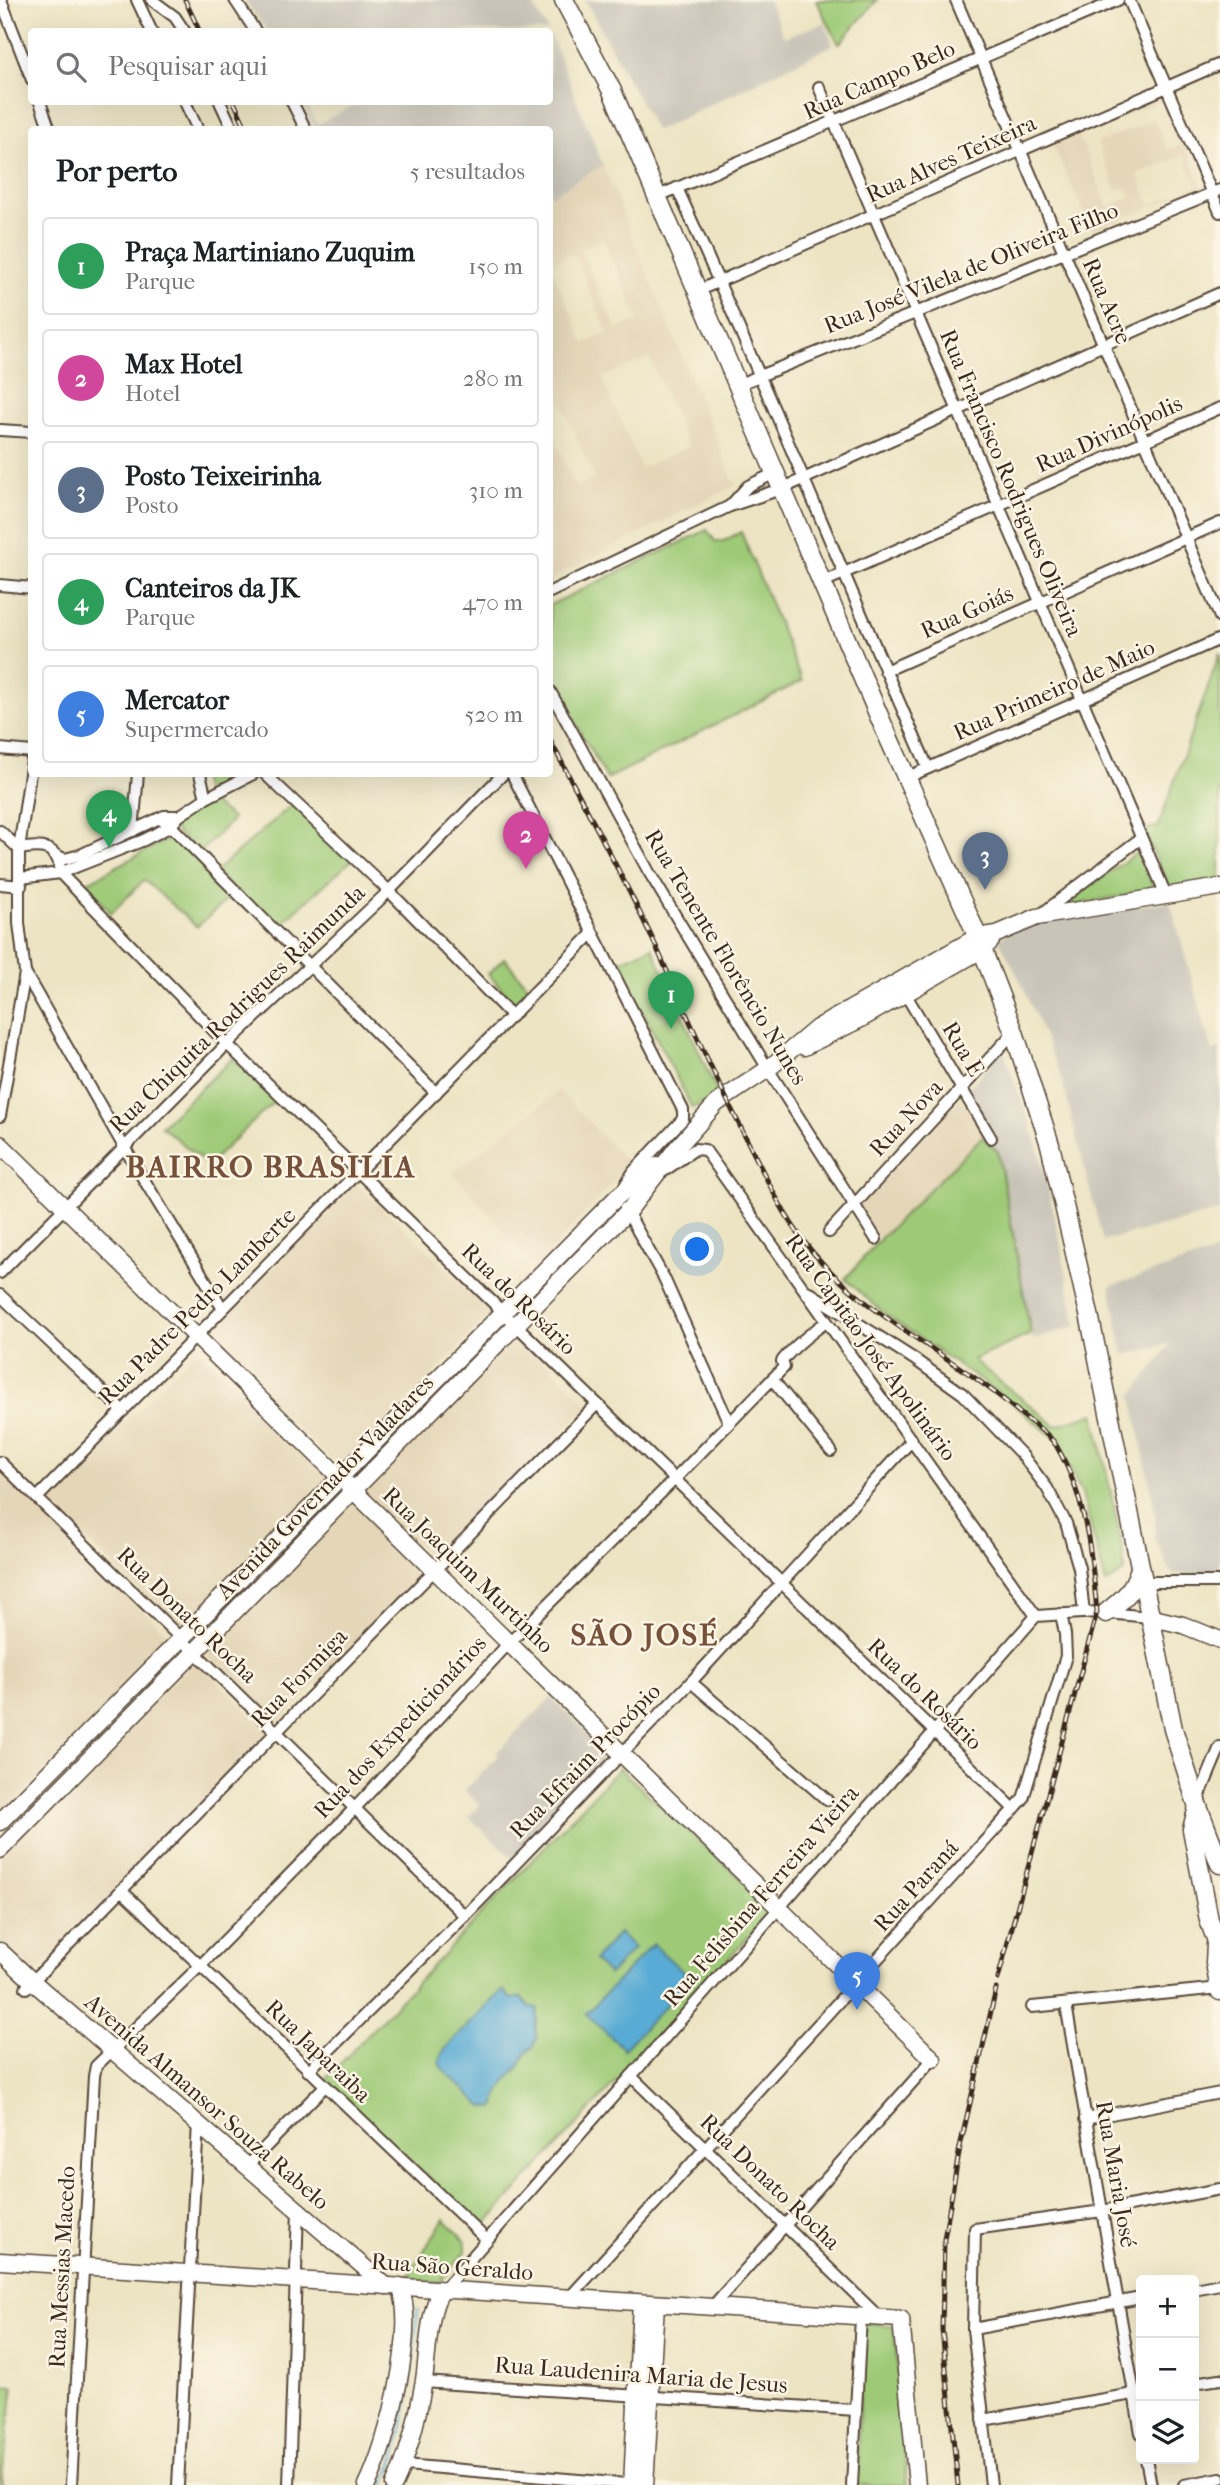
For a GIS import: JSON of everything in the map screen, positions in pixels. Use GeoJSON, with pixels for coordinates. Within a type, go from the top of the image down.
{"type":"FeatureCollection","features":[{"type":"Feature","properties":{"kind":"main road"},"geometry":{"type":"LineString","coordinates":[[564,0],[611,91],[821,583],[980,943],[1014,1032],[1050,1145],[1089,1314],[1172,1729],[1220,1864]]}},
{"type":"Feature","properties":{"kind":"main road"},"geometry":{"type":"LineString","coordinates":[[1106,1613],[1126,1598],[1141,1576]]}},
{"type":"Feature","properties":{"kind":"main road"},"geometry":{"type":"LineString","coordinates":[[1197,1805],[1192,1829],[1209,1920],[1218,1939],[1214,1963],[1220,1989]]}},
{"type":"Feature","properties":{"kind":"street"},"geometry":{"type":"LineString","coordinates":[[1,0],[28,69]]}},
{"type":"Feature","properties":{"kind":"street"},"geometry":{"type":"LineString","coordinates":[[137,0],[150,28]]}},
{"type":"Feature","properties":{"kind":"street"},"geometry":{"type":"LineString","coordinates":[[152,0],[175,17],[182,28]]}},
{"type":"Feature","properties":{"kind":"street"},"geometry":{"type":"LineString","coordinates":[[235,0],[253,28]]}},
{"type":"Feature","properties":{"kind":"street","name":"Rua Acre"},"geometry":{"type":"LineString","coordinates":[[956,0],[1220,617]]}},
{"type":"Feature","properties":{"kind":"street","name":"Rua Campo Belo"},"geometry":{"type":"LineString","coordinates":[[656,197],[1118,0]]}},
{"type":"Feature","properties":{"kind":"street"},"geometry":{"type":"LineString","coordinates":[[1129,0],[1216,191],[1220,212]]}},
{"type":"Feature","properties":{"kind":"street","name":"Rua Alves Teixeira"},"geometry":{"type":"LineString","coordinates":[[697,291],[1220,64]]}},
{"type":"Feature","properties":{"kind":"street","name":"Rua Francisco Rodrigues Oliveira"},"geometry":{"type":"LineString","coordinates":[[819,87],[1166,895]]}},
{"type":"Feature","properties":{"kind":"street"},"geometry":{"type":"LineString","coordinates":[[41,105],[49,126]]}},
{"type":"Feature","properties":{"kind":"street"},"geometry":{"type":"LineString","coordinates":[[186,105],[196,126]]}},
{"type":"Feature","properties":{"kind":"street"},"geometry":{"type":"LineString","coordinates":[[221,105],[231,126]]}},
{"type":"Feature","properties":{"kind":"street"},"geometry":{"type":"LineString","coordinates":[[294,105],[304,126]]}},
{"type":"Feature","properties":{"kind":"street"},"geometry":{"type":"LineString","coordinates":[[677,188],[761,376],[843,574],[928,768]]}},
{"type":"Feature","properties":{"kind":"street","name":"Rua José Vilela de Oliveira Filho"},"geometry":{"type":"LineString","coordinates":[[737,385],[1216,191]]}},
{"type":"Feature","properties":{"kind":"street"},"geometry":{"type":"LineString","coordinates":[[730,506],[748,486],[804,478],[1220,293]]}},
{"type":"Feature","properties":{"kind":"street","name":"Rua Divinópolis"},"geometry":{"type":"LineString","coordinates":[[821,583],[1220,408]]}},
{"type":"Feature","properties":{"kind":"street"},"geometry":{"type":"LineString","coordinates":[[0,429],[28,432]]}},
{"type":"Feature","properties":{"kind":"street"},"geometry":{"type":"LineString","coordinates":[[553,591],[778,481]]}},
{"type":"Feature","properties":{"kind":"street","name":"Rua Goiás"},"geometry":{"type":"LineString","coordinates":[[886,671],[1220,523]]}},
{"type":"Feature","properties":{"kind":"street"},"geometry":{"type":"LineString","coordinates":[[0,585],[28,588]]}},
{"type":"Feature","properties":{"kind":"street","name":"Rua Primeiro de Maio"},"geometry":{"type":"LineString","coordinates":[[906,778],[1219,639]]}},
{"type":"Feature","properties":{"kind":"street","name":"Rua Tenente Florêncio Nunes"},"geometry":{"type":"LineString","coordinates":[[553,696],[649,872],[768,1069],[876,1239]]}},
{"type":"Feature","properties":{"kind":"street"},"geometry":{"type":"LineString","coordinates":[[0,749],[28,752]]}},
{"type":"Feature","properties":{"kind":"street"},"geometry":{"type":"LineString","coordinates":[[20,886],[19,849],[30,777]]}},
{"type":"Feature","properties":{"kind":"street"},"geometry":{"type":"LineString","coordinates":[[134,831],[138,777]]}},
{"type":"Feature","properties":{"kind":"street"},"geometry":{"type":"LineString","coordinates":[[201,777],[206,798]]}},
{"type":"Feature","properties":{"kind":"street"},"geometry":{"type":"LineString","coordinates":[[0,1116],[25,973],[19,923],[20,878],[63,871],[124,849],[171,826],[179,816],[206,798],[247,777]]}},
{"type":"Feature","properties":{"kind":"street"},"geometry":{"type":"LineString","coordinates":[[268,777],[389,891],[512,1016]]}},
{"type":"Feature","properties":{"kind":"street","name":"Rua Chiquita Rodrigues Raimunda"},"geometry":{"type":"LineString","coordinates":[[0,1273],[307,966],[389,891],[500,777]]}},
{"type":"Feature","properties":{"kind":"street"},"geometry":{"type":"LineString","coordinates":[[514,777],[683,1110],[682,1119],[634,1171],[619,1196],[664,1278],[729,1423]]}},
{"type":"Feature","properties":{"kind":"street"},"geometry":{"type":"LineString","coordinates":[[19,849],[33,845],[44,847],[65,859],[80,855],[164,816],[179,816]]}},
{"type":"Feature","properties":{"kind":"street"},"geometry":{"type":"LineString","coordinates":[[160,819],[171,826],[436,1094]]}},
{"type":"Feature","properties":{"kind":"street"},"geometry":{"type":"LineString","coordinates":[[0,831],[19,849]]}},
{"type":"Feature","properties":{"kind":"street"},"geometry":{"type":"LineString","coordinates":[[1037,916],[1140,838]]}},
{"type":"Feature","properties":{"kind":"street","name":"Rua do Rosário"},"geometry":{"type":"LineString","coordinates":[[53,853],[63,871],[227,1045],[1014,1809]]}},
{"type":"Feature","properties":{"kind":"street"},"geometry":{"type":"LineString","coordinates":[[0,884],[20,886]]}},
{"type":"Feature","properties":{"kind":"street"},"geometry":{"type":"LineString","coordinates":[[1037,916],[1220,887]]}},
{"type":"Feature","properties":{"kind":"street","name":"Avenida Governador Valadares"},"geometry":{"type":"LineString","coordinates":[[0,1850],[626,1211],[717,1103],[768,1069],[817,1028],[902,987],[997,934],[1037,916]]}},
{"type":"Feature","properties":{"kind":"street","name":"Rua Padre Pedro Lamberte"},"geometry":{"type":"LineString","coordinates":[[37,1498],[592,934]]}},
{"type":"Feature","properties":{"kind":"street"},"geometry":{"type":"LineString","coordinates":[[25,973],[124,1147],[223,1310]]}},
{"type":"Feature","properties":{"kind":"street","name":"Rua E"},"geometry":{"type":"LineString","coordinates":[[902,987],[991,1138]]}},
{"type":"Feature","properties":{"kind":"street","name":"Rua Nova"},"geometry":{"type":"LineString","coordinates":[[829,1232],[1014,1032]]}},
{"type":"Feature","properties":{"kind":"street","name":"Rua Joaquim Murtinho"},"geometry":{"type":"LineString","coordinates":[[0,1144],[933,2059]]}},
{"type":"Feature","properties":{"kind":"street","name":"Rua Capitão José Apolinário"},"geometry":{"type":"LineString","coordinates":[[656,1177],[695,1149],[705,1150],[1037,1616]]}},
{"type":"Feature","properties":{"kind":"street","name":"Avenida Governador Valadares"},"geometry":{"type":"LineString","coordinates":[[0,1822],[619,1196],[675,1150]]}},
{"type":"Feature","properties":{"kind":"street"},"geometry":{"type":"LineString","coordinates":[[802,1287],[914,1359],[962,1394],[1022,1455],[1047,1488],[1066,1523],[1079,1568],[1084,1613]]}},
{"type":"Feature","properties":{"kind":"street"},"geometry":{"type":"LineString","coordinates":[[0,1295],[123,1411]]}},
{"type":"Feature","properties":{"kind":"street","name":"Rua dos Expedicionários"},"geometry":{"type":"LineString","coordinates":[[110,2053],[199,1967],[355,1808],[510,1642],[784,1367],[782,1362],[785,1357],[826,1322]]}},
{"type":"Feature","properties":{"kind":"street"},"geometry":{"type":"LineString","coordinates":[[836,1335],[838,1328],[844,1323],[862,1327]]}},
{"type":"Feature","properties":{"kind":"street"},"geometry":{"type":"LineString","coordinates":[[772,1379],[831,1451]]}},
{"type":"Feature","properties":{"kind":"street","name":"Rua Formiga"},"geometry":{"type":"LineString","coordinates":[[29,1984],[597,1404]]}},
{"type":"Feature","properties":{"kind":"street","name":"Rua Efraim Procópio"},"geometry":{"type":"LineString","coordinates":[[308,2071],[465,1916],[691,1682],[912,1440]]}},
{"type":"Feature","properties":{"kind":"street","name":"Rua Donato Rocha"},"geometry":{"type":"LineString","coordinates":[[0,1462],[465,1916]]}},
{"type":"Feature","properties":{"kind":"street"},"geometry":{"type":"LineString","coordinates":[[1141,1576],[1220,1582]]}},
{"type":"Feature","properties":{"kind":"street"},"geometry":{"type":"LineString","coordinates":[[1037,1616],[1106,1613],[1149,1617],[1184,1625],[1220,1640]]}},
{"type":"Feature","properties":{"kind":"street","name":"Rua Paraná"},"geometry":{"type":"LineString","coordinates":[[569,2298],[1023,1799],[1066,1656],[1061,1614]]}},
{"type":"Feature","properties":{"kind":"street","name":"Rua Felisbina Ferreira Vieira"},"geometry":{"type":"LineString","coordinates":[[443,2290],[1037,1616]]}},
{"type":"Feature","properties":{"kind":"street"},"geometry":{"type":"LineString","coordinates":[[691,1682],[827,1800]]}},
{"type":"Feature","properties":{"kind":"street"},"geometry":{"type":"LineString","coordinates":[[1197,1805],[1220,1747]]}},
{"type":"Feature","properties":{"kind":"street"},"geometry":{"type":"LineString","coordinates":[[57,1765],[71,1778]]}},
{"type":"Feature","properties":{"kind":"street","name":"Rua Japaraiba"},"geometry":{"type":"LineString","coordinates":[[121,1890],[487,2240]]}},
{"type":"Feature","properties":{"kind":"street","name":"Avenida Almansor Souza Rabelo"},"geometry":{"type":"LineString","coordinates":[[0,1951],[29,1984]]}},
{"type":"Feature","properties":{"kind":"street","name":"Avenida Almansor Souza Rabelo"},"geometry":{"type":"LineString","coordinates":[[0,1965],[29,1984],[298,2216],[386,2286]]}},
{"type":"Feature","properties":{"kind":"street"},"geometry":{"type":"LineString","coordinates":[[1032,2007],[1220,1989]]}},
{"type":"Feature","properties":{"kind":"street","name":"Rua Maria José"},"geometry":{"type":"LineString","coordinates":[[1066,2005],[1101,2211],[1136,2384]]}},
{"type":"Feature","properties":{"kind":"street","name":"Rua Messias Macedo"},"geometry":{"type":"LineString","coordinates":[[71,2485],[94,2076],[96,2066],[110,2053]]}},
{"type":"Feature","properties":{"kind":"street"},"geometry":{"type":"LineString","coordinates":[[712,2307],[933,2059]]}},
{"type":"Feature","properties":{"kind":"street","name":"Rua Donato Rocha"},"geometry":{"type":"LineString","coordinates":[[631,2076],[880,2318]]}},
{"type":"Feature","properties":{"kind":"street"},"geometry":{"type":"LineString","coordinates":[[247,2166],[324,2087]]}},
{"type":"Feature","properties":{"kind":"street"},"geometry":{"type":"LineString","coordinates":[[1085,2119],[1220,2093]]}},
{"type":"Feature","properties":{"kind":"street"},"geometry":{"type":"LineString","coordinates":[[178,2485],[198,2130]]}},
{"type":"Feature","properties":{"kind":"street","name":"Avenida Almansor Souza Rabelo"},"geometry":{"type":"LineString","coordinates":[[198,2130],[247,2166],[298,2216]]}},
{"type":"Feature","properties":{"kind":"street"},"geometry":{"type":"LineString","coordinates":[[991,2485],[973,2329],[975,2230],[1220,2189]]}},
{"type":"Feature","properties":{"kind":"street"},"geometry":{"type":"LineString","coordinates":[[289,2485],[298,2216]]}},
{"type":"Feature","properties":{"kind":"street","name":"Rua São Geraldo"},"geometry":{"type":"LineString","coordinates":[[0,2261],[901,2319],[917,2485]]}},
{"type":"Feature","properties":{"kind":"street"},"geometry":{"type":"LineString","coordinates":[[1199,2288],[1220,2284]]}},
{"type":"Feature","properties":{"kind":"street"},"geometry":{"type":"LineString","coordinates":[[386,2286],[406,2315]]}},
{"type":"Feature","properties":{"kind":"street"},"geometry":{"type":"LineString","coordinates":[[443,2290],[437,2296],[424,2382],[400,2477],[643,2485],[643,2396],[648,2303]]}},
{"type":"Feature","properties":{"kind":"street"},"geometry":{"type":"LineString","coordinates":[[367,2485],[378,2462],[392,2416],[407,2305],[411,2300],[423,2298],[432,2305],[432,2320]]}},
{"type":"Feature","properties":{"kind":"street"},"geometry":{"type":"LineString","coordinates":[[973,2329],[1136,2299]]}},
{"type":"Feature","properties":{"kind":"street"},"geometry":{"type":"LineString","coordinates":[[852,2485],[861,2317]]}},
{"type":"Feature","properties":{"kind":"street"},"geometry":{"type":"LineString","coordinates":[[1199,2382],[1220,2379]]}},
{"type":"Feature","properties":{"kind":"street","name":"Rua Laudenira Maria de Jesus"},"geometry":{"type":"LineString","coordinates":[[424,2382],[856,2410]]}},
{"type":"Feature","properties":{"kind":"street"},"geometry":{"type":"LineString","coordinates":[[983,2420],[1136,2393]]}},
{"type":"Feature","properties":{"kind":"street"},"geometry":{"type":"LineString","coordinates":[[632,2485],[643,2396]]}},
{"type":"Feature","properties":{"kind":"street"},"geometry":{"type":"LineString","coordinates":[[1147,2464],[1150,2485]]}},
{"type":"Feature","properties":{"kind":"street"},"geometry":{"type":"LineString","coordinates":[[1192,2484],[1220,2478]]}},
{"type":"Feature","properties":{"kind":"shaded area"},"geometry":{"type":"Polygon","coordinates":[[[244,0],[530,0],[546,28],[266,28],[244,0]]]}},
{"type":"Feature","properties":{"kind":"shaded area"},"geometry":{"type":"Polygon","coordinates":[[[585,0],[768,0],[784,37],[825,23],[833,45],[656,131],[585,0]]]}},
{"type":"Feature","properties":{"kind":"shaded area"},"geometry":{"type":"Polygon","coordinates":[[[553,42],[603,165],[553,194],[553,126],[314,126],[303,105],[307,105],[318,124],[354,105],[553,105],[553,42]]]}},
{"type":"Feature","properties":{"kind":"shaded area"},"geometry":{"type":"Polygon","coordinates":[[[1165,94],[1202,187],[1092,230],[1052,144],[1165,94]],[[1162,101],[1078,134],[1108,207],[1131,197],[1126,187],[1117,190],[1097,143],[1154,120],[1167,150],[1180,145],[1162,101]],[[1184,155],[1137,174],[1150,205],[1197,186],[1184,155]]]}},
{"type":"Feature","properties":{"kind":"shaded area"},"geometry":{"type":"Polygon","coordinates":[[[603,165],[735,485],[553,577],[553,435],[575,487],[595,479],[553,386],[553,272],[584,343],[608,333],[573,253],[553,262],[553,194],[603,165]],[[603,239],[580,249],[617,330],[639,319],[603,239]],[[649,357],[602,378],[641,468],[689,447],[649,357]]]}},
{"type":"Feature","properties":{"kind":"shaded area"},"geometry":{"type":"Polygon","coordinates":[[[1170,902],[1212,1051],[1220,1049],[1220,1211],[1103,1241],[1061,1076],[1023,986],[998,938],[1045,918],[1170,902]]]}},
{"type":"Feature","properties":{"kind":"shaded area"},"geometry":{"type":"Polygon","coordinates":[[[1003,1050],[1037,1143],[1060,1240],[1076,1326],[1033,1340],[998,1152],[988,1142],[996,1135],[966,1091],[1003,1050]]]}},
{"type":"Feature","properties":{"kind":"shaded area"},"geometry":{"type":"Polygon","coordinates":[[[559,1091],[629,1164],[536,1268],[453,1173],[559,1091]]]}},
{"type":"Feature","properties":{"kind":"shaded area"},"geometry":{"type":"Polygon","coordinates":[[[962,1096],[985,1137],[880,1239],[856,1206],[962,1096]]]}},
{"type":"Feature","properties":{"kind":"shaded area"},"geometry":{"type":"Polygon","coordinates":[[[355,1182],[492,1312],[341,1469],[204,1339],[355,1182]]]}},
{"type":"Feature","properties":{"kind":"shaded area"},"geometry":{"type":"Polygon","coordinates":[[[1220,1251],[1220,1574],[1172,1574],[1154,1538],[1156,1515],[1132,1396],[1171,1343],[1124,1355],[1110,1286],[1220,1251]]]}},
{"type":"Feature","properties":{"kind":"shaded area"},"geometry":{"type":"Polygon","coordinates":[[[515,1331],[588,1405],[436,1563],[362,1492],[515,1331]]]}},
{"type":"Feature","properties":{"kind":"shaded area"},"geometry":{"type":"Polygon","coordinates":[[[198,1349],[333,1481],[182,1633],[47,1501],[198,1349]]]}},
{"type":"Feature","properties":{"kind":"shaded area"},"geometry":{"type":"Polygon","coordinates":[[[0,1469],[173,1640],[0,1817],[0,1469]]]}},
{"type":"Feature","properties":{"kind":"shaded area"},"geometry":{"type":"Polygon","coordinates":[[[351,1501],[424,1573],[275,1726],[205,1654],[351,1501]]]}},
{"type":"Feature","properties":{"kind":"shaded area"},"geometry":{"type":"Polygon","coordinates":[[[195,1660],[271,1734],[30,1977],[0,1948],[0,1857],[195,1660]]]}},
{"type":"Feature","properties":{"kind":"shaded area"},"geometry":{"type":"Polygon","coordinates":[[[551,1698],[613,1758],[513,1859],[469,1817],[480,1805],[465,1790],[499,1756],[496,1753],[551,1698]]]}},
{"type":"Feature","properties":{"kind":"green space"},"geometry":{"type":"Polygon","coordinates":[[[816,0],[877,0],[839,44],[816,0]]]}},
{"type":"Feature","properties":{"kind":"green space"},"geometry":{"type":"Polygon","coordinates":[[[707,530],[715,541],[724,541],[741,532],[802,681],[607,779],[553,683],[553,604],[707,530]]]}},
{"type":"Feature","properties":{"kind":"green space"},"geometry":{"type":"Polygon","coordinates":[[[1220,653],[1220,880],[1169,887],[1143,829],[1158,827],[1220,653]]]}},
{"type":"Feature","properties":{"kind":"green space"},"geometry":{"type":"Polygon","coordinates":[[[201,777],[246,777],[207,799],[233,819],[198,854],[171,826],[206,798],[201,777]]]}},
{"type":"Feature","properties":{"kind":"green space"},"geometry":{"type":"Polygon","coordinates":[[[295,802],[354,858],[273,931],[215,872],[295,802]]]}},
{"type":"Feature","properties":{"kind":"green space"},"geometry":{"type":"Polygon","coordinates":[[[175,835],[231,896],[197,927],[144,880],[111,913],[86,883],[175,835]]]}},
{"type":"Feature","properties":{"kind":"green space"},"geometry":{"type":"Polygon","coordinates":[[[1137,853],[1155,890],[1058,908],[1137,853]]]}},
{"type":"Feature","properties":{"kind":"green space"},"geometry":{"type":"Polygon","coordinates":[[[652,947],[719,1096],[692,1108],[618,962],[652,947]]]}},
{"type":"Feature","properties":{"kind":"green space"},"geometry":{"type":"Polygon","coordinates":[[[504,958],[531,990],[517,1005],[488,974],[504,958]]]}},
{"type":"Feature","properties":{"kind":"green space"},"geometry":{"type":"Polygon","coordinates":[[[233,1058],[275,1101],[208,1165],[161,1126],[233,1058]]]}},
{"type":"Feature","properties":{"kind":"green space"},"geometry":{"type":"Polygon","coordinates":[[[982,1137],[998,1152],[1031,1334],[973,1360],[1056,1426],[1094,1413],[1125,1571],[1106,1584],[1082,1494],[1058,1441],[1011,1402],[886,1315],[845,1279],[880,1239],[982,1137]]]}},
{"type":"Feature","properties":{"kind":"green space"},"geometry":{"type":"Polygon","coordinates":[[[619,1768],[774,1909],[482,2228],[324,2081],[619,1768]]]}},
{"type":"Feature","properties":{"kind":"green space"},"geometry":{"type":"Polygon","coordinates":[[[444,2219],[466,2241],[466,2252],[439,2283],[406,2279],[444,2219]]]}},
{"type":"Feature","properties":{"kind":"green space"},"geometry":{"type":"Polygon","coordinates":[[[863,2322],[894,2326],[907,2485],[856,2485],[863,2322]]]}},
{"type":"Feature","properties":{"kind":"green space"},"geometry":{"type":"Polygon","coordinates":[[[0,2386],[14,2387],[1,2485],[0,2485],[0,2386]]]}},
{"type":"Feature","properties":{"kind":"water"},"geometry":{"type":"Polygon","coordinates":[[[619,1933],[634,1948],[609,1975],[594,1960],[619,1933]]]}},
{"type":"Feature","properties":{"kind":"water"},"geometry":{"type":"Polygon","coordinates":[[[653,1944],[691,1979],[624,2049],[586,2014],[653,1944]]]}},
{"type":"Feature","properties":{"kind":"water"},"geometry":{"type":"Polygon","coordinates":[[[503,1990],[511,1999],[521,1997],[529,2006],[538,2009],[535,2029],[537,2038],[518,2068],[506,2081],[494,2108],[482,2106],[442,2069],[439,2063],[444,2050],[503,1990]]]}},
{"type":"Feature","properties":{"kind":"waterway"},"geometry":{"type":"LineString","coordinates":[[384,2485],[404,2421],[418,2309]]}},
{"type":"Feature","properties":{"kind":"railway"},"geometry":{"type":"LineString","coordinates":[[185,0],[198,28]]}},
{"type":"Feature","properties":{"kind":"railway"},"geometry":{"type":"LineString","coordinates":[[235,105],[245,126]]}},
{"type":"Feature","properties":{"kind":"railway"},"geometry":{"type":"LineString","coordinates":[[553,746],[633,899],[738,1122],[798,1233],[829,1270],[854,1293],[996,1393],[1046,1434],[1057,1447],[1075,1486],[1090,1548],[1097,1612],[998,1979]]}},
{"type":"Feature","properties":{"kind":"railway"},"geometry":{"type":"LineString","coordinates":[[958,2485],[942,2330],[944,2239],[960,2147],[996,1989]]}},
{"type":"Feature","properties":{"kind":"place","name":"Canteiros da JK"},"geometry":{"type":"Point","coordinates":[109,848]}},
{"type":"Feature","properties":{"kind":"place","name":"Max Hotel"},"geometry":{"type":"Point","coordinates":[526,869]}},
{"type":"Feature","properties":{"kind":"place","name":"Posto Teixeirinha"},"geometry":{"type":"Point","coordinates":[985,890]}},
{"type":"Feature","properties":{"kind":"place","name":"Praça Martiniano Zuquim"},"geometry":{"type":"Point","coordinates":[671,1029]}},
{"type":"Feature","properties":{"kind":"place","name":"Mercator"},"geometry":{"type":"Point","coordinates":[857,2010]}},
{"type":"Feature","properties":{"kind":"district","name":"BAIRRO BRASILIA"},"geometry":{"type":"Point","coordinates":[271,1167]}},
{"type":"Feature","properties":{"kind":"district","name":"SÃO JOSÉ"},"geometry":{"type":"Point","coordinates":[645,1635]}}]}
